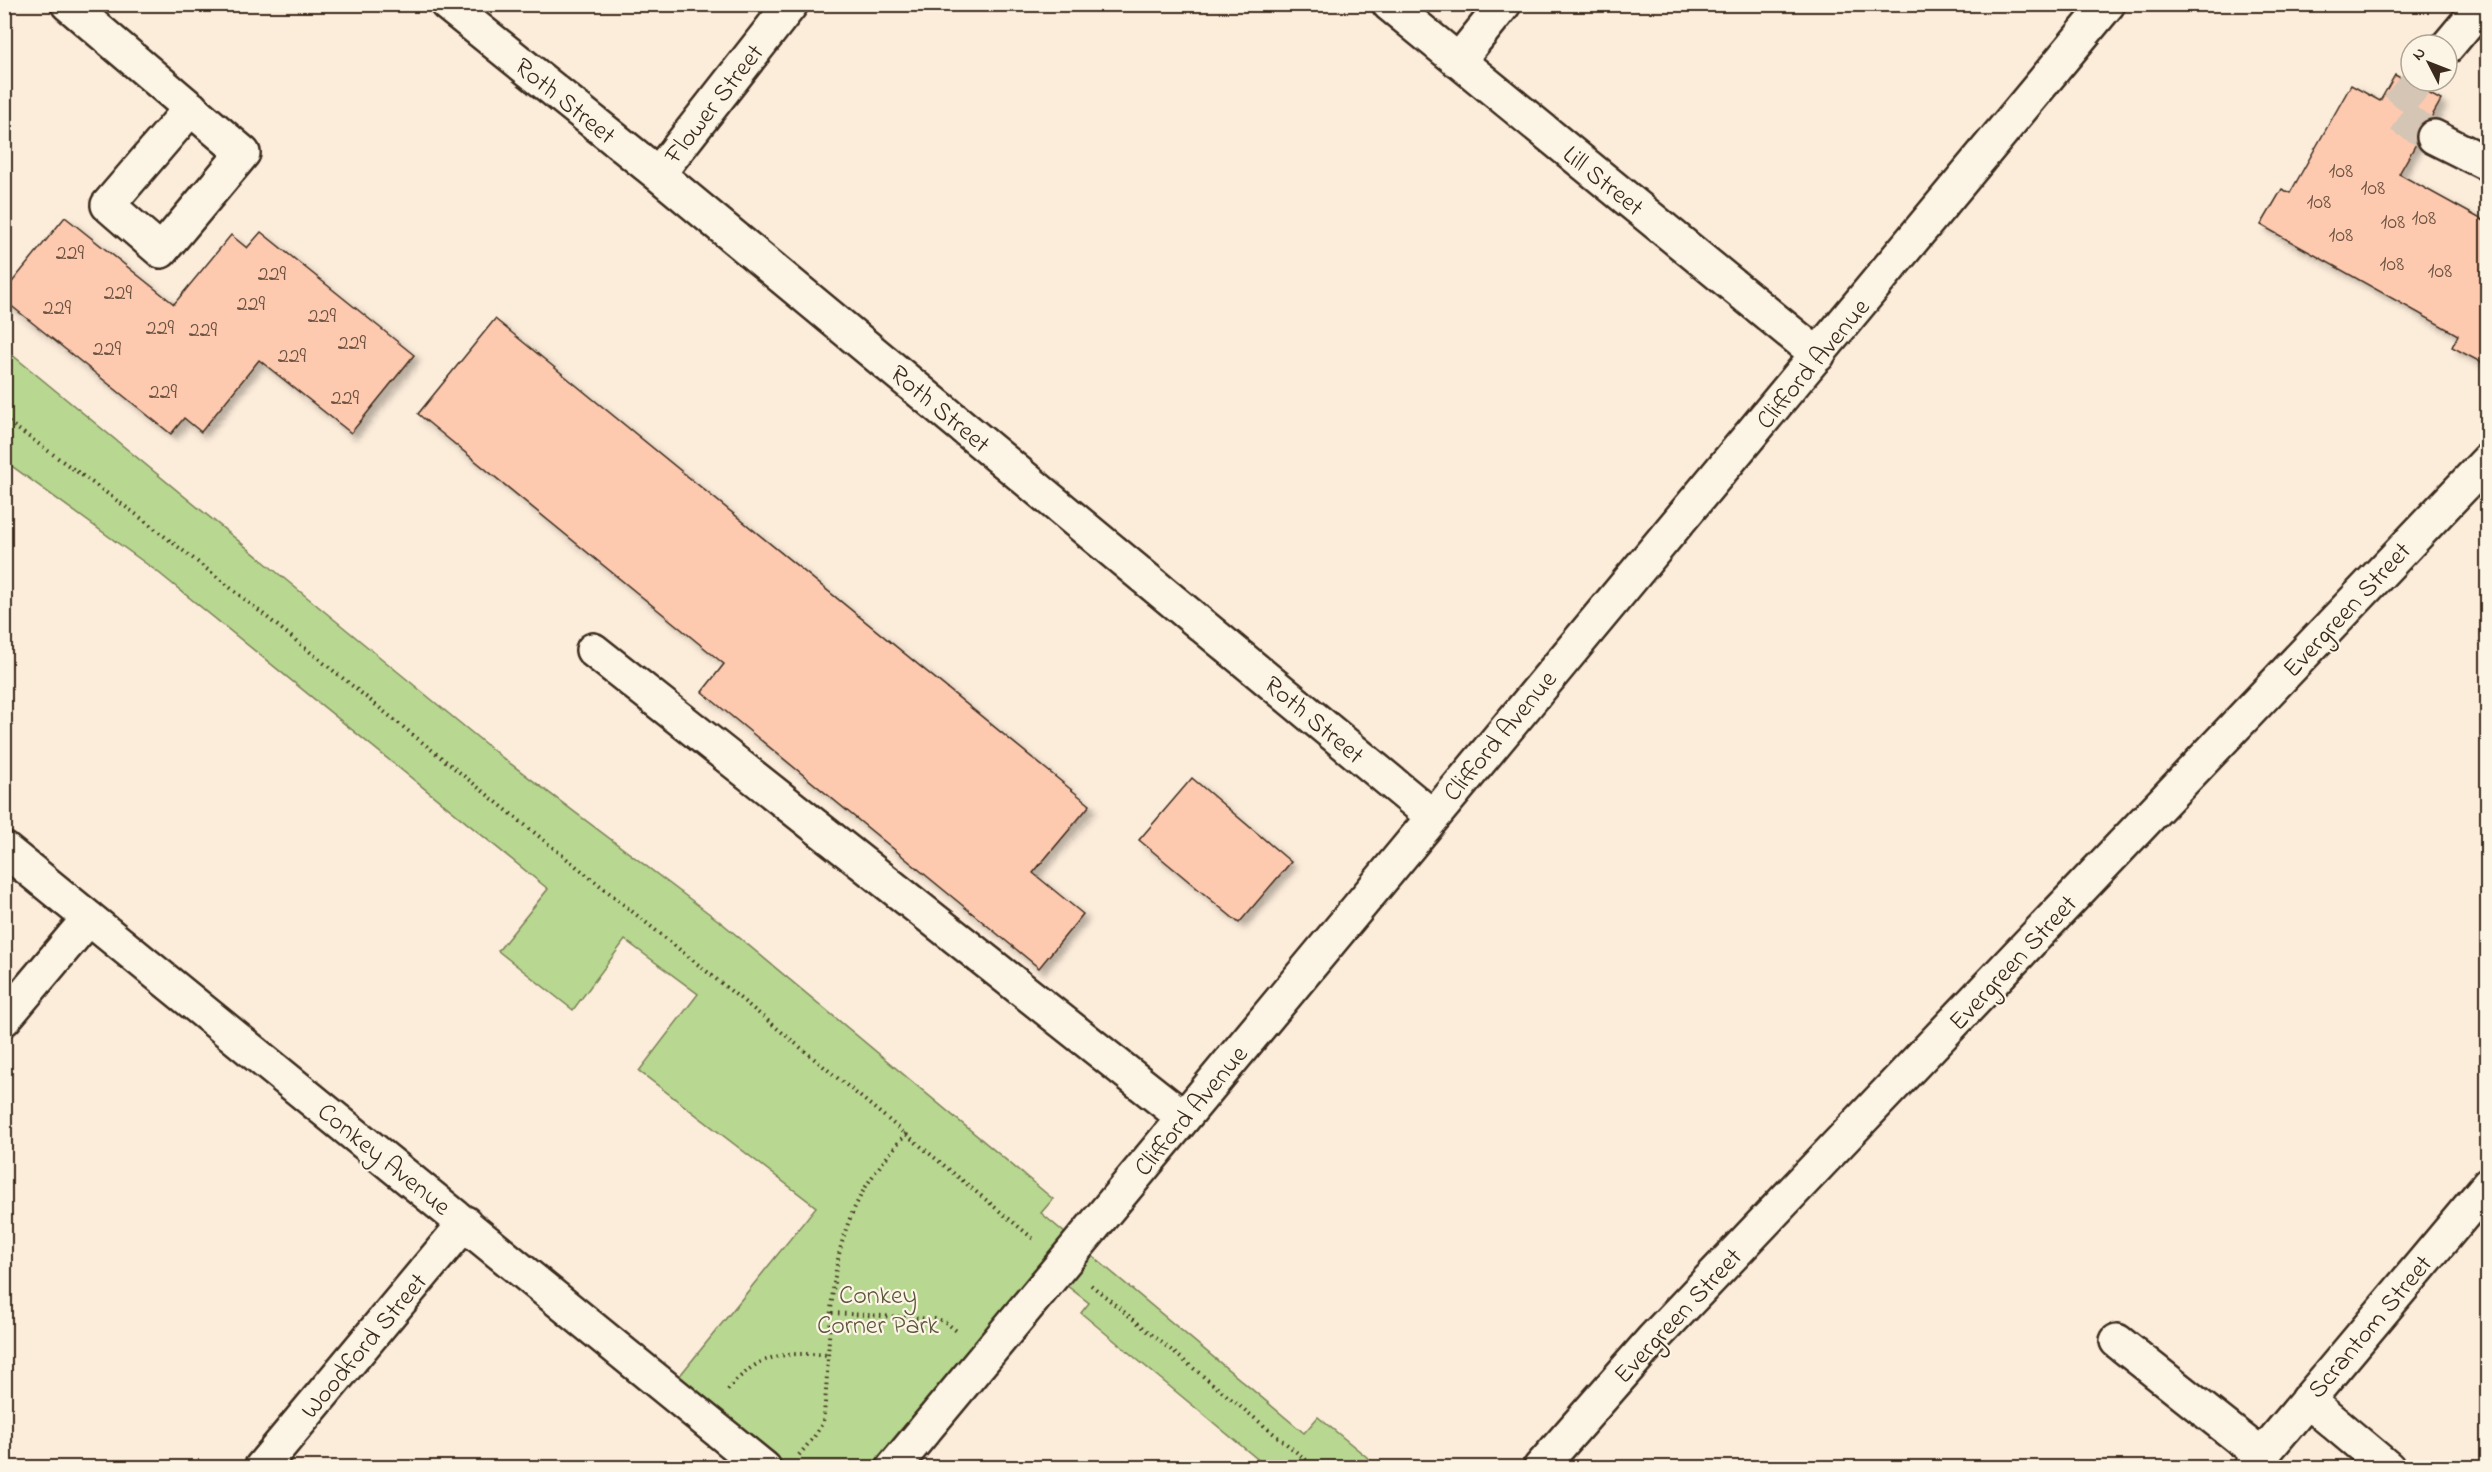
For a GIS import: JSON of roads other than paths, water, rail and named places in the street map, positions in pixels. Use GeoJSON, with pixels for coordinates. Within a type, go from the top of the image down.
{"type":"FeatureCollection","features":[{"type":"Feature","properties":{"kind":"street"},"geometry":{"type":"LineString","coordinates":[[68,4],[191,108]]}},
{"type":"Feature","properties":{"kind":"street","name":"Roth Street"},"geometry":{"type":"LineString","coordinates":[[447,4],[658,174],[1432,816]]}},
{"type":"Feature","properties":{"kind":"street","name":"Flower Street"},"geometry":{"type":"LineString","coordinates":[[658,174],[791,4]]}},
{"type":"Feature","properties":{"kind":"street","name":"Lill Street"},"geometry":{"type":"LineString","coordinates":[[1389,4],[1818,355]]}},
{"type":"Feature","properties":{"kind":"street"},"geometry":{"type":"LineString","coordinates":[[1458,60],[1504,4]]}},
{"type":"Feature","properties":{"kind":"street","name":"Clifford Avenue"},"geometry":{"type":"LineString","coordinates":[[893,1467],[2108,4]]}},
{"type":"Feature","properties":{"kind":"street"},"geometry":{"type":"LineString","coordinates":[[2459,33],[2483,4]]}},
{"type":"Feature","properties":{"kind":"street"},"geometry":{"type":"LineString","coordinates":[[2434,137],[2487,164]]}},
{"type":"Feature","properties":{"kind":"street","name":"Evergreen Street"},"geometry":{"type":"LineString","coordinates":[[1540,1467],[1653,1339],[2487,460]]}},
{"type":"Feature","properties":{"kind":"street"},"geometry":{"type":"LineString","coordinates":[[593,650],[1184,1117]]}},
{"type":"Feature","properties":{"kind":"street","name":"Conkey Avenue"},"geometry":{"type":"LineString","coordinates":[[4,849],[705,1419],[780,1464]]}},
{"type":"Feature","properties":{"kind":"street"},"geometry":{"type":"LineString","coordinates":[[4,1019],[89,918]]}},
{"type":"Feature","properties":{"kind":"street","name":"Scrantom Street"},"geometry":{"type":"LineString","coordinates":[[2256,1461],[2487,1185]]}},
{"type":"Feature","properties":{"kind":"street","name":"Woodford Street"},"geometry":{"type":"LineString","coordinates":[[261,1467],[465,1223]]}},
{"type":"Feature","properties":{"kind":"street"},"geometry":{"type":"LineString","coordinates":[[2117,1341],[2256,1461]]}},
{"type":"Feature","properties":{"kind":"street"},"geometry":{"type":"LineString","coordinates":[[2307,1400],[2388,1467]]}},
{"type":"Feature","properties":{"kind":"tunnel"},"geometry":{"type":"LineString","coordinates":[[2408,93],[2392,112],[2434,137]]}},
{"type":"Feature","properties":{"kind":"park label","name":"Conkey Corner Park"},"geometry":{"type":"Point","coordinates":[878,1309]}}]}
